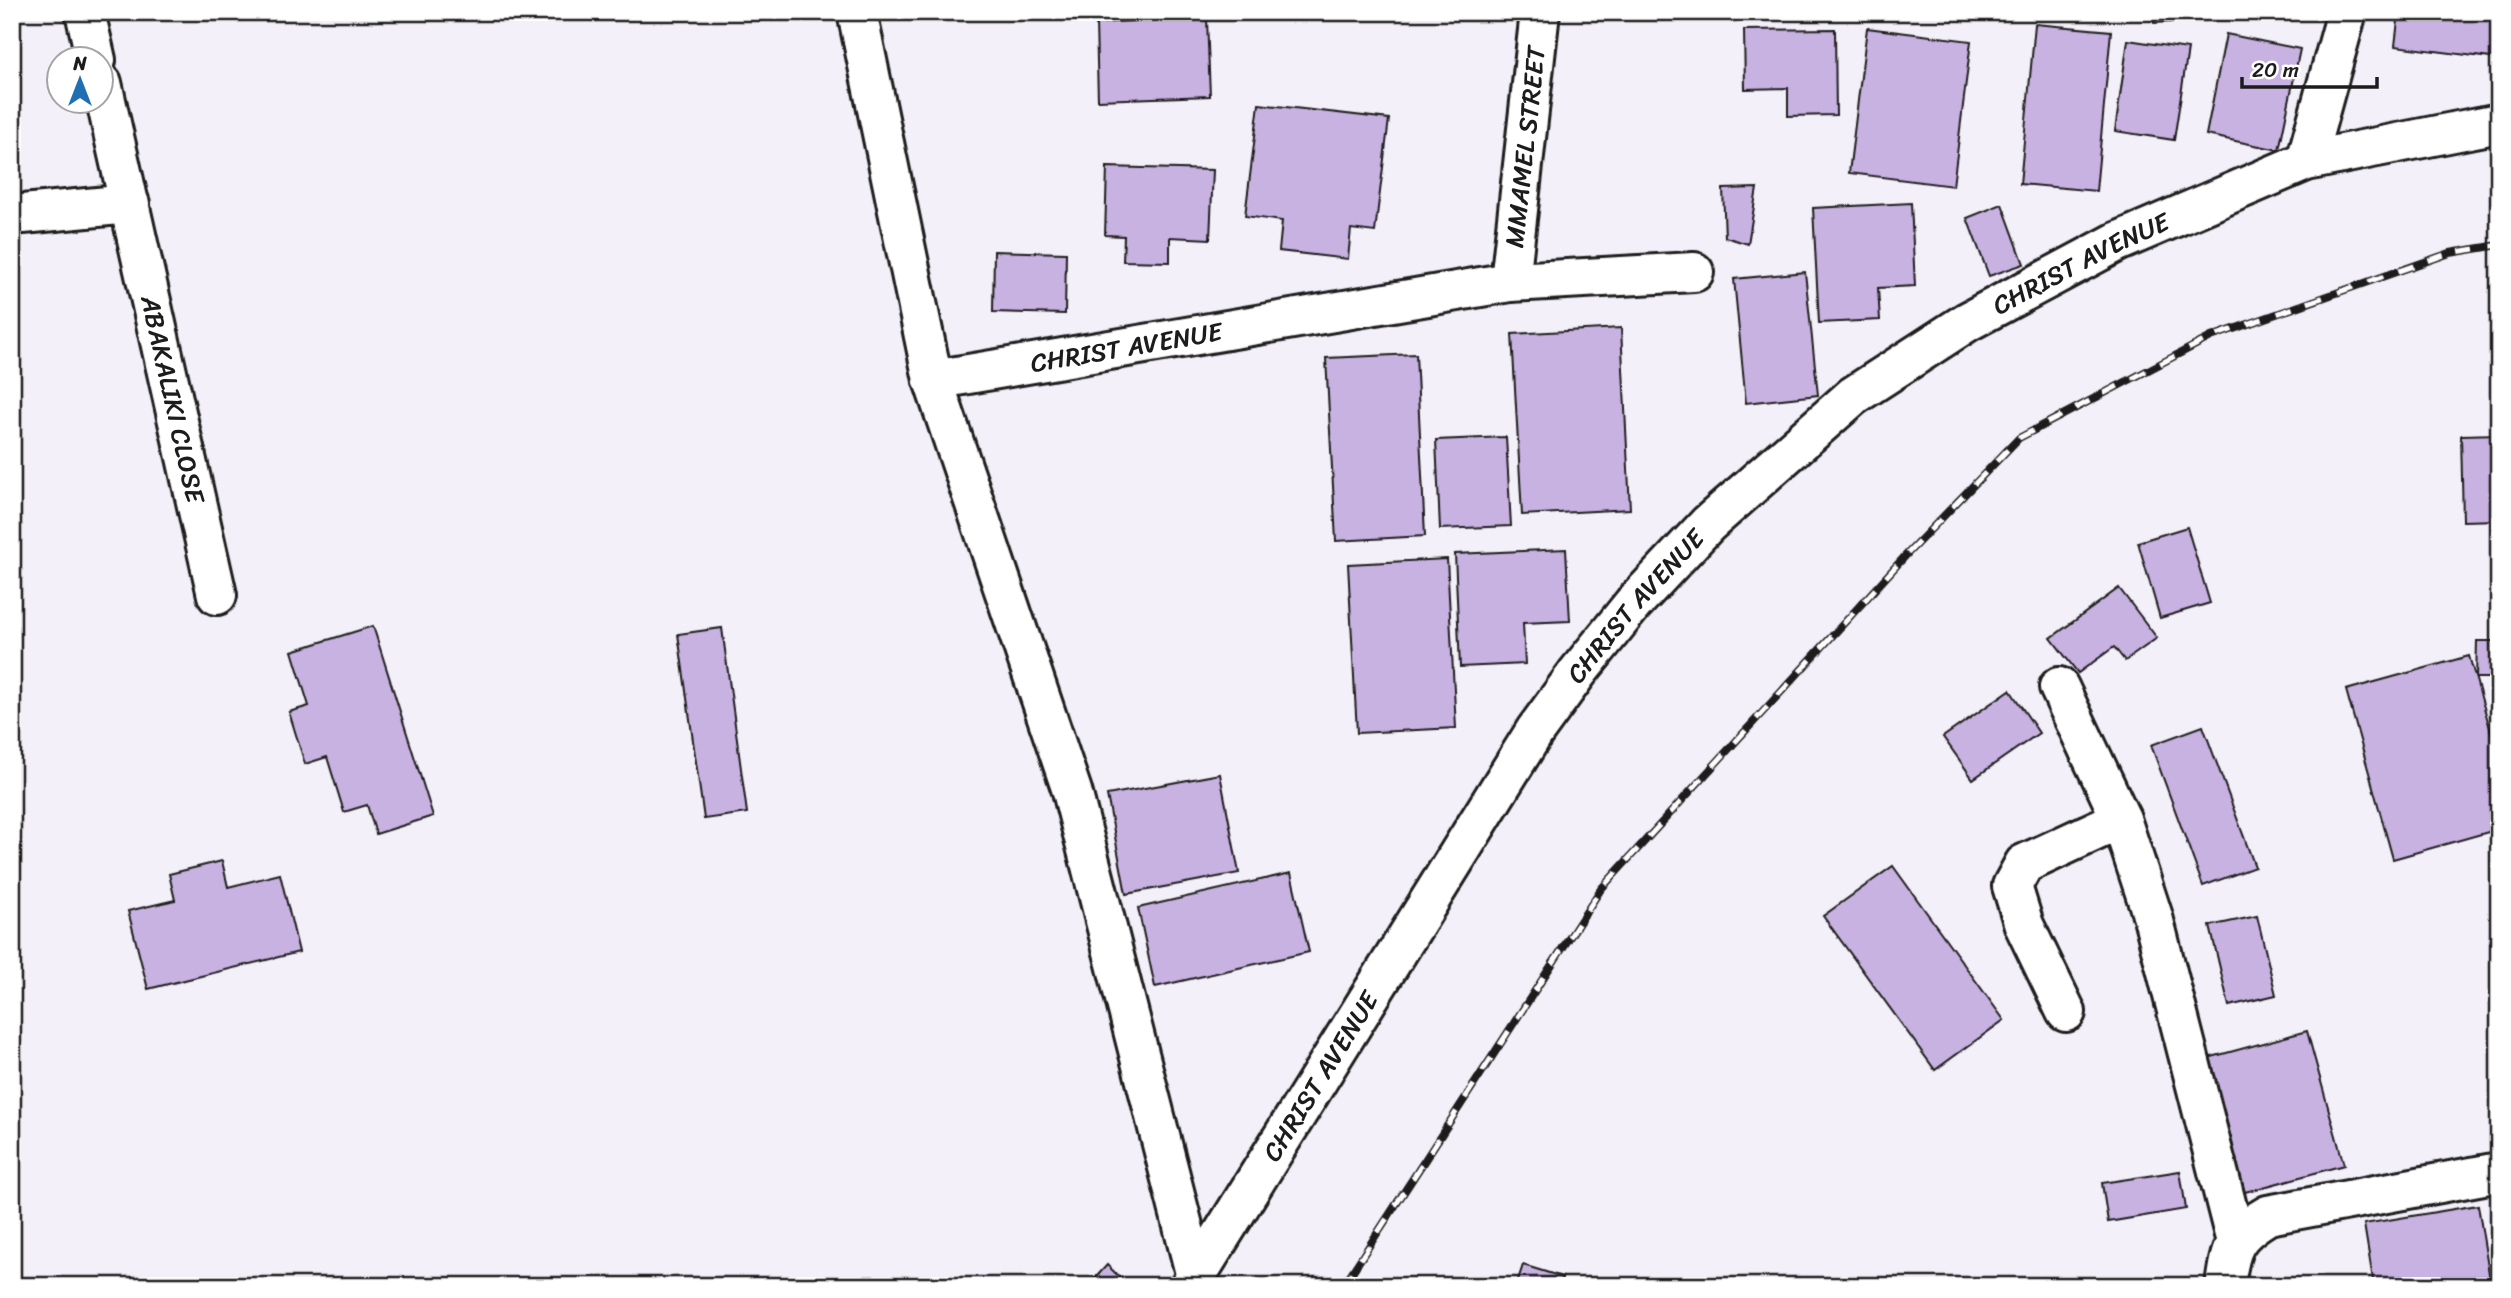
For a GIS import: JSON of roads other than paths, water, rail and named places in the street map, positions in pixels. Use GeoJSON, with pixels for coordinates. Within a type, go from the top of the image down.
{"type":"FeatureCollection","features":[{"type":"Feature","properties":{"kind":"street"},"geometry":{"type":"LineString","coordinates":[[85,12],[93,46]]}},
{"type":"Feature","properties":{"kind":"street"},"geometry":{"type":"LineString","coordinates":[[857,12],[933,380],[1072,791],[1193,1282]]}},
{"type":"Feature","properties":{"kind":"street","name":"MMAMEL STREET"},"geometry":{"type":"LineString","coordinates":[[1510,282],[1540,12]]}},
{"type":"Feature","properties":{"kind":"street"},"geometry":{"type":"LineString","coordinates":[[2306,162],[2347,12]]}},
{"type":"Feature","properties":{"kind":"street","name":"ABAKALIKI CLOSE"},"geometry":{"type":"LineString","coordinates":[[110,116],[218,596]]}},
{"type":"Feature","properties":{"kind":"street","name":"CHRIST AVENUE"},"geometry":{"type":"LineString","coordinates":[[1193,1282],[1535,731],[1633,604],[1708,524],[1853,396],[1967,322],[2117,242],[2306,162],[2499,123]]}},
{"type":"Feature","properties":{"kind":"street"},"geometry":{"type":"LineString","coordinates":[[12,215],[130,204]]}},
{"type":"Feature","properties":{"kind":"street","name":"CHRIST AVENUE"},"geometry":{"type":"LineString","coordinates":[[933,380],[1510,282],[1693,272]]}},
{"type":"Feature","properties":{"kind":"street"},"geometry":{"type":"LineString","coordinates":[[2059,687],[2121,819],[2153,918],[2236,1242]]}},
{"type":"Feature","properties":{"kind":"street"},"geometry":{"type":"LineString","coordinates":[[2066,1012],[2024,925],[2012,886],[2024,864],[2121,819]]}},
{"type":"Feature","properties":{"kind":"street"},"geometry":{"type":"LineString","coordinates":[[2225,1286],[2229,1253],[2244,1229],[2268,1215],[2499,1172]]}},
{"type":"Feature","properties":{"kind":"railway"},"geometry":{"type":"LineString","coordinates":[[1343,1286],[1601,889],[1908,553],[2019,438],[2211,337],[2450,253],[2499,245]]}}]}
